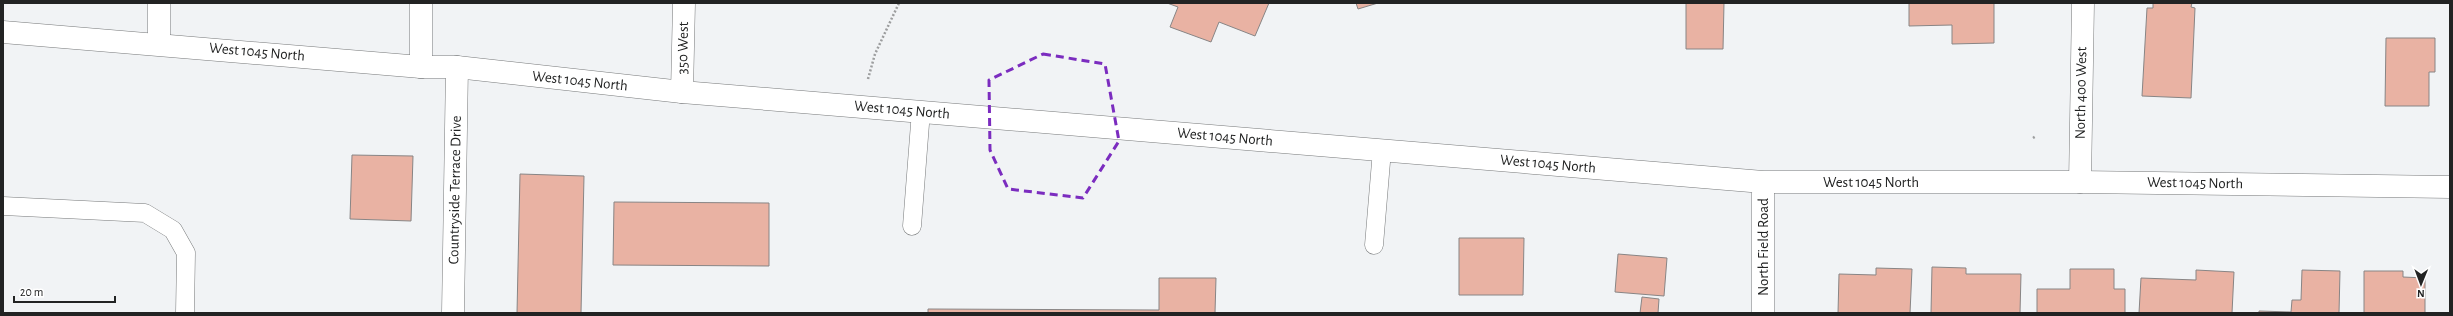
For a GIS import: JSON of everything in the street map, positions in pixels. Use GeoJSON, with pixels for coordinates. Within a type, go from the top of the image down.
{"type":"FeatureCollection","features":[{"type":"Feature","properties":{"kind":"main road"},"geometry":{"type":"LineString","coordinates":[[159,3],[159,43]]}},
{"type":"Feature","properties":{"kind":"main road"},"geometry":{"type":"LineString","coordinates":[[421,3],[421,67]]}},
{"type":"Feature","properties":{"kind":"main road","name":"350 West"},"geometry":{"type":"LineString","coordinates":[[682,92],[684,3]]}},
{"type":"Feature","properties":{"kind":"main road","name":"North 400 West"},"geometry":{"type":"LineString","coordinates":[[2080,182],[2083,3]]}},
{"type":"Feature","properties":{"kind":"main road","name":"West 1045 North"},"geometry":{"type":"LineString","coordinates":[[3,32],[159,43],[421,67],[457,67],[682,92],[1763,182],[2080,182],[2450,187]]}},
{"type":"Feature","properties":{"kind":"main road","name":"Countryside Terrace Drive"},"geometry":{"type":"LineString","coordinates":[[453,313],[457,67]]}},
{"type":"Feature","properties":{"kind":"main road","name":"North Field Road"},"geometry":{"type":"LineString","coordinates":[[1763,182],[1763,313]]}},
{"type":"Feature","properties":{"kind":"lane"},"geometry":{"type":"LineString","coordinates":[[912,226],[922,111]]}},
{"type":"Feature","properties":{"kind":"lane"},"geometry":{"type":"LineString","coordinates":[[1374,245],[1382,150]]}},
{"type":"Feature","properties":{"kind":"lane"},"geometry":{"type":"LineString","coordinates":[[3,206],[145,213],[173,230],[186,253],[185,313]]}},
{"type":"Feature","properties":{"kind":"path"},"geometry":{"type":"LineString","coordinates":[[861,106],[875,54],[899,3]]}},
{"type":"Feature","properties":{"kind":"highlighted area"},"geometry":{"type":"Polygon","coordinates":[[[1043,54],[1105,64],[1119,141],[1083,198],[1008,189],[990,150],[989,80],[1043,54]]]}},
{"type":"Feature","properties":{"kind":"building"},"geometry":{"type":"Polygon","coordinates":[[[1167,3],[1269,3],[1255,36],[1219,22],[1211,42],[1170,27],[1178,7],[1167,3]]]}},
{"type":"Feature","properties":{"kind":"building"},"geometry":{"type":"Polygon","coordinates":[[[1356,3],[1378,3],[1358,9],[1356,3]]]}},
{"type":"Feature","properties":{"kind":"building"},"geometry":{"type":"Polygon","coordinates":[[[1686,3],[1724,3],[1723,49],[1686,49],[1686,3]]]}},
{"type":"Feature","properties":{"kind":"building"},"geometry":{"type":"Polygon","coordinates":[[[1909,3],[1994,3],[1994,43],[1952,44],[1952,25],[1909,26],[1909,3]]]}},
{"type":"Feature","properties":{"kind":"building"},"geometry":{"type":"Polygon","coordinates":[[[2153,3],[2192,3],[2191,7],[2195,8],[2191,98],[2142,96],[2147,8],[2153,8],[2153,3]]]}},
{"type":"Feature","properties":{"kind":"building"},"geometry":{"type":"Polygon","coordinates":[[[2386,38],[2435,38],[2435,72],[2429,72],[2429,106],[2385,106],[2386,38]]]}},
{"type":"Feature","properties":{"kind":"building"},"geometry":{"type":"Polygon","coordinates":[[[352,155],[413,156],[411,221],[350,219],[352,155]]]}},
{"type":"Feature","properties":{"kind":"building"},"geometry":{"type":"Polygon","coordinates":[[[520,174],[584,176],[581,313],[517,313],[520,174]]]}},
{"type":"Feature","properties":{"kind":"building"},"geometry":{"type":"Polygon","coordinates":[[[614,202],[769,203],[769,266],[613,265],[614,202]]]}},
{"type":"Feature","properties":{"kind":"building"},"geometry":{"type":"Polygon","coordinates":[[[1459,238],[1524,238],[1523,295],[1459,295],[1459,238]]]}},
{"type":"Feature","properties":{"kind":"building"},"geometry":{"type":"Polygon","coordinates":[[[1618,254],[1667,258],[1664,296],[1615,292],[1618,254]]]}},
{"type":"Feature","properties":{"kind":"building"},"geometry":{"type":"Polygon","coordinates":[[[1932,267],[1966,268],[1966,274],[2021,274],[2020,313],[1931,313],[1932,267]]]}},
{"type":"Feature","properties":{"kind":"building"},"geometry":{"type":"Polygon","coordinates":[[[1876,268],[1912,269],[1910,313],[1838,313],[1839,274],[1876,275],[1876,268]]]}},
{"type":"Feature","properties":{"kind":"building"},"geometry":{"type":"Polygon","coordinates":[[[2070,269],[2114,269],[2114,289],[2125,289],[2125,313],[2037,313],[2037,289],[2070,289],[2070,269]]]}},
{"type":"Feature","properties":{"kind":"building"},"geometry":{"type":"Polygon","coordinates":[[[2196,270],[2234,272],[2232,313],[2139,313],[2141,278],[2196,280],[2196,270]]]}},
{"type":"Feature","properties":{"kind":"building"},"geometry":{"type":"Polygon","coordinates":[[[2302,270],[2340,271],[2339,313],[2259,313],[2259,311],[2291,312],[2292,300],[2301,300],[2302,270]]]}},
{"type":"Feature","properties":{"kind":"building"},"geometry":{"type":"Polygon","coordinates":[[[2364,271],[2403,271],[2403,277],[2425,278],[2425,313],[2364,313],[2364,271]]]}},
{"type":"Feature","properties":{"kind":"building"},"geometry":{"type":"Polygon","coordinates":[[[1159,278],[1216,278],[1215,313],[928,313],[928,309],[1159,310],[1159,278]]]}},
{"type":"Feature","properties":{"kind":"building"},"geometry":{"type":"Polygon","coordinates":[[[1642,297],[1659,299],[1658,313],[1640,313],[1642,297]]]}}]}
